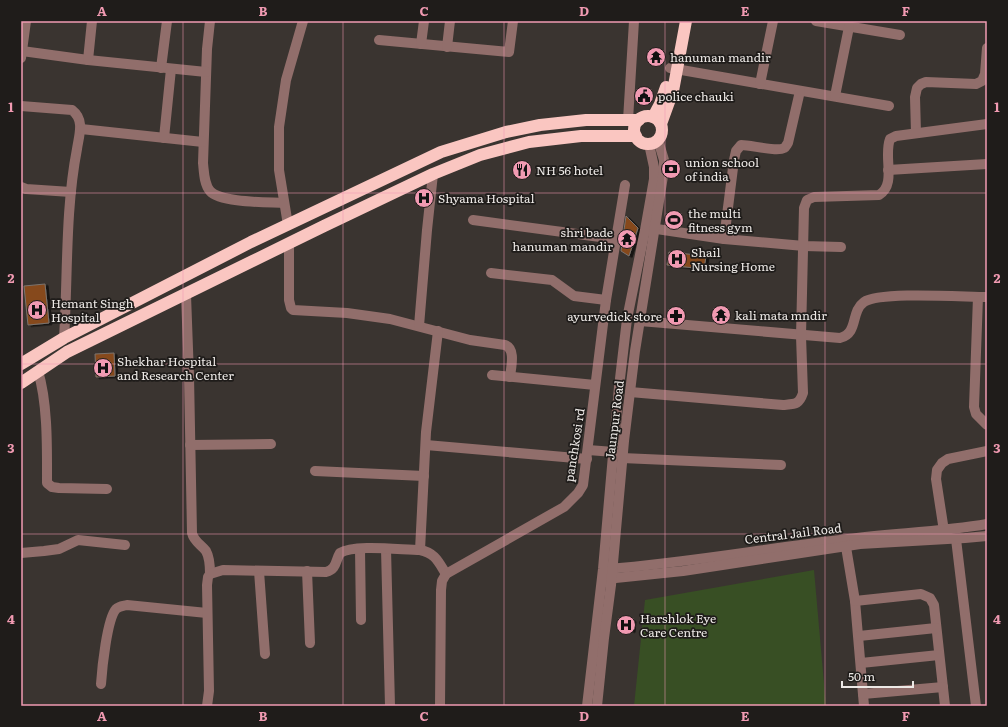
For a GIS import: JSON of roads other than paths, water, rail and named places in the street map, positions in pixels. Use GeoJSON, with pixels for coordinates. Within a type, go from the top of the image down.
{"type":"FeatureCollection","features":[{"type":"Feature","properties":{"kind":"highway"},"geometry":{"type":"LineString","coordinates":[[674,68],[678,21]]}},
{"type":"Feature","properties":{"kind":"highway"},"geometry":{"type":"LineString","coordinates":[[634,120],[636,122],[634,129],[636,136],[642,143],[653,142],[662,134],[657,120],[660,104],[674,68],[686,21]]}},
{"type":"Feature","properties":{"kind":"highway"},"geometry":{"type":"LineString","coordinates":[[21,364],[64,338],[244,246],[441,152],[506,132],[540,125],[586,120],[634,120],[645,116],[657,120]]}},
{"type":"Feature","properties":{"kind":"highway"},"geometry":{"type":"LineString","coordinates":[[21,383],[67,352],[433,174],[480,155],[529,142],[581,136],[636,136]]}},
{"type":"Feature","properties":{"kind":"street"},"geometry":{"type":"LineString","coordinates":[[26,21],[23,33],[22,55],[206,72]]}},
{"type":"Feature","properties":{"kind":"street"},"geometry":{"type":"LineString","coordinates":[[88,60],[92,21]]}},
{"type":"Feature","properties":{"kind":"street"},"geometry":{"type":"LineString","coordinates":[[164,138],[167,21]]}},
{"type":"Feature","properties":{"kind":"street"},"geometry":{"type":"LineString","coordinates":[[210,21],[203,142],[204,177],[209,190],[216,196],[225,199],[284,203]]}},
{"type":"Feature","properties":{"kind":"street"},"geometry":{"type":"LineString","coordinates":[[288,224],[279,170],[279,127],[286,80],[300,37],[303,21]]}},
{"type":"Feature","properties":{"kind":"street"},"geometry":{"type":"LineString","coordinates":[[421,44],[424,21]]}},
{"type":"Feature","properties":{"kind":"street"},"geometry":{"type":"LineString","coordinates":[[447,46],[450,21]]}},
{"type":"Feature","properties":{"kind":"street"},"geometry":{"type":"LineString","coordinates":[[380,40],[509,52],[513,21]]}},
{"type":"Feature","properties":{"kind":"street"},"geometry":{"type":"LineString","coordinates":[[634,21],[634,120]]}},
{"type":"Feature","properties":{"kind":"street"},"geometry":{"type":"LineString","coordinates":[[760,84],[772,21]]}},
{"type":"Feature","properties":{"kind":"street"},"geometry":{"type":"LineString","coordinates":[[816,21],[900,36]]}},
{"type":"Feature","properties":{"kind":"street"},"geometry":{"type":"LineString","coordinates":[[835,96],[849,27]]}},
{"type":"Feature","properties":{"kind":"street"},"geometry":{"type":"LineString","coordinates":[[916,133],[915,97],[917,88],[926,82],[976,84],[982,81],[985,74],[987,48]]}},
{"type":"Feature","properties":{"kind":"street"},"geometry":{"type":"LineString","coordinates":[[674,68],[889,106]]}},
{"type":"Feature","properties":{"kind":"street"},"geometry":{"type":"LineString","coordinates":[[724,239],[736,151],[741,145],[778,150],[784,148],[788,143],[800,91]]}},
{"type":"Feature","properties":{"kind":"street"},"geometry":{"type":"LineString","coordinates":[[21,106],[72,110],[77,114],[80,121],[81,129],[74,161],[71,192],[64,338]]}},
{"type":"Feature","properties":{"kind":"street"},"geometry":{"type":"LineString","coordinates":[[630,392],[783,405],[794,404],[800,400],[803,393],[801,336],[804,208],[807,200],[814,197],[878,196],[885,192],[888,184],[887,146],[890,139],[896,136],[987,124]]}},
{"type":"Feature","properties":{"kind":"street"},"geometry":{"type":"LineString","coordinates":[[81,129],[203,142]]}},
{"type":"Feature","properties":{"kind":"street","name":"Jaunpur Road"},"geometry":{"type":"LineString","coordinates":[[597,706],[618,455],[619,387],[627,319],[664,170],[664,160],[653,142]]}},
{"type":"Feature","properties":{"kind":"street"},"geometry":{"type":"LineString","coordinates":[[888,170],[987,164]]}},
{"type":"Feature","properties":{"kind":"street"},"geometry":{"type":"LineString","coordinates":[[419,326],[433,174]]}},
{"type":"Feature","properties":{"kind":"street","name":"panchkosi rd"},"geometry":{"type":"LineString","coordinates":[[446,574],[564,507],[578,493],[583,485],[606,300],[626,185]]}},
{"type":"Feature","properties":{"kind":"street"},"geometry":{"type":"LineString","coordinates":[[21,187],[26,189],[71,192]]}},
{"type":"Feature","properties":{"kind":"street"},"geometry":{"type":"LineString","coordinates":[[473,220],[616,239]]}},
{"type":"Feature","properties":{"kind":"street"},"geometry":{"type":"LineString","coordinates":[[650,228],[724,239],[804,246],[840,247]]}},
{"type":"Feature","properties":{"kind":"street","name":"Jaunpur Road"},"geometry":{"type":"LineString","coordinates":[[618,455],[630,392],[640,321],[650,228]]}},
{"type":"Feature","properties":{"kind":"street"},"geometry":{"type":"LineString","coordinates":[[289,243],[289,300],[291,308],[294,310],[347,313],[390,319],[474,341],[509,346],[512,356],[510,377]]}},
{"type":"Feature","properties":{"kind":"street"},"geometry":{"type":"LineString","coordinates":[[491,273],[552,280],[574,296],[606,300]]}},
{"type":"Feature","properties":{"kind":"street"},"geometry":{"type":"LineString","coordinates":[[186,295],[192,533],[193,539],[206,551],[209,558],[210,574],[207,585],[209,691],[207,706]]}},
{"type":"Feature","properties":{"kind":"street"},"geometry":{"type":"LineString","coordinates":[[640,321],[834,339],[847,336],[850,332],[858,310],[863,303],[876,297],[983,297],[974,407],[976,414],[987,425]]}},
{"type":"Feature","properties":{"kind":"street"},"geometry":{"type":"LineString","coordinates":[[420,550],[429,404],[438,331]]}},
{"type":"Feature","properties":{"kind":"street"},"geometry":{"type":"LineString","coordinates":[[38,371],[43,389],[48,462],[47,484],[52,487],[59,488],[107,489]]}},
{"type":"Feature","properties":{"kind":"street"},"geometry":{"type":"LineString","coordinates":[[492,375],[596,385]]}},
{"type":"Feature","properties":{"kind":"street"},"geometry":{"type":"LineString","coordinates":[[190,445],[271,444]]}},
{"type":"Feature","properties":{"kind":"street"},"geometry":{"type":"LineString","coordinates":[[426,445],[781,465]]}},
{"type":"Feature","properties":{"kind":"street"},"geometry":{"type":"LineString","coordinates":[[944,531],[936,479],[938,470],[942,463],[948,459],[987,451]]}},
{"type":"Feature","properties":{"kind":"street"},"geometry":{"type":"LineString","coordinates":[[315,471],[424,476]]}},
{"type":"Feature","properties":{"kind":"street","name":"Central Jail Road"},"geometry":{"type":"LineString","coordinates":[[607,574],[944,531],[987,524]]}},
{"type":"Feature","properties":{"kind":"street"},"geometry":{"type":"LineString","coordinates":[[864,706],[859,636],[846,543],[956,539],[987,536]]}},
{"type":"Feature","properties":{"kind":"street"},"geometry":{"type":"LineString","coordinates":[[956,539],[976,706]]}},
{"type":"Feature","properties":{"kind":"street"},"geometry":{"type":"LineString","coordinates":[[21,552],[59,549],[78,540],[124,545]]}},
{"type":"Feature","properties":{"kind":"street"},"geometry":{"type":"LineString","coordinates":[[210,574],[223,570],[332,570],[335,567],[340,553],[348,549],[420,550],[428,552],[434,556],[446,574],[442,581],[441,590],[440,706]]}},
{"type":"Feature","properties":{"kind":"street"},"geometry":{"type":"LineString","coordinates":[[360,549],[361,620]]}},
{"type":"Feature","properties":{"kind":"street"},"geometry":{"type":"LineString","coordinates":[[386,549],[390,706]]}},
{"type":"Feature","properties":{"kind":"street"},"geometry":{"type":"LineString","coordinates":[[259,571],[265,654]]}},
{"type":"Feature","properties":{"kind":"street"},"geometry":{"type":"LineString","coordinates":[[307,571],[310,643]]}},
{"type":"Feature","properties":{"kind":"street","name":"Jaunpur Road"},"geometry":{"type":"LineString","coordinates":[[587,706],[607,574]]}},
{"type":"Feature","properties":{"kind":"street"},"geometry":{"type":"LineString","coordinates":[[855,601],[921,594],[930,598],[934,605],[945,706]]}},
{"type":"Feature","properties":{"kind":"street"},"geometry":{"type":"LineString","coordinates":[[101,684],[102,664],[107,638],[115,610],[120,606],[127,605],[207,612]]}},
{"type":"Feature","properties":{"kind":"street"},"geometry":{"type":"LineString","coordinates":[[859,636],[936,628]]}},
{"type":"Feature","properties":{"kind":"street"},"geometry":{"type":"LineString","coordinates":[[861,663],[939,655]]}},
{"type":"Feature","properties":{"kind":"street"},"geometry":{"type":"LineString","coordinates":[[863,694],[943,686]]}},
{"type":"Feature","properties":{"kind":"place","name":"hanuman mandir"},"geometry":{"type":"Point","coordinates":[656,57]}},
{"type":"Feature","properties":{"kind":"place","name":"police chauki"},"geometry":{"type":"Point","coordinates":[644,96]}},
{"type":"Feature","properties":{"kind":"place","name":"union school of india"},"geometry":{"type":"Point","coordinates":[671,169]}},
{"type":"Feature","properties":{"kind":"place","name":"NH 56 hotel"},"geometry":{"type":"Point","coordinates":[522,170]}},
{"type":"Feature","properties":{"kind":"place","name":"Shyama Hospital"},"geometry":{"type":"Point","coordinates":[424,198]}},
{"type":"Feature","properties":{"kind":"place","name":"the multi fitness gym"},"geometry":{"type":"Point","coordinates":[674,220]}},
{"type":"Feature","properties":{"kind":"place","name":"shri bade hanuman mandir"},"geometry":{"type":"Point","coordinates":[627,239]}},
{"type":"Feature","properties":{"kind":"place","name":"Shail Nursing Home"},"geometry":{"type":"Point","coordinates":[677,259]}},
{"type":"Feature","properties":{"kind":"place","name":"Hemant Singh Hospital"},"geometry":{"type":"Point","coordinates":[37,310]}},
{"type":"Feature","properties":{"kind":"place","name":"kali mata mndir"},"geometry":{"type":"Point","coordinates":[721,315]}},
{"type":"Feature","properties":{"kind":"place","name":"ayurvedick store"},"geometry":{"type":"Point","coordinates":[676,316]}},
{"type":"Feature","properties":{"kind":"place","name":"Shekhar Hospital and Research Center"},"geometry":{"type":"Point","coordinates":[103,368]}},
{"type":"Feature","properties":{"kind":"place","name":"Harshlok Eye Care Centre"},"geometry":{"type":"Point","coordinates":[626,625]}}]}
